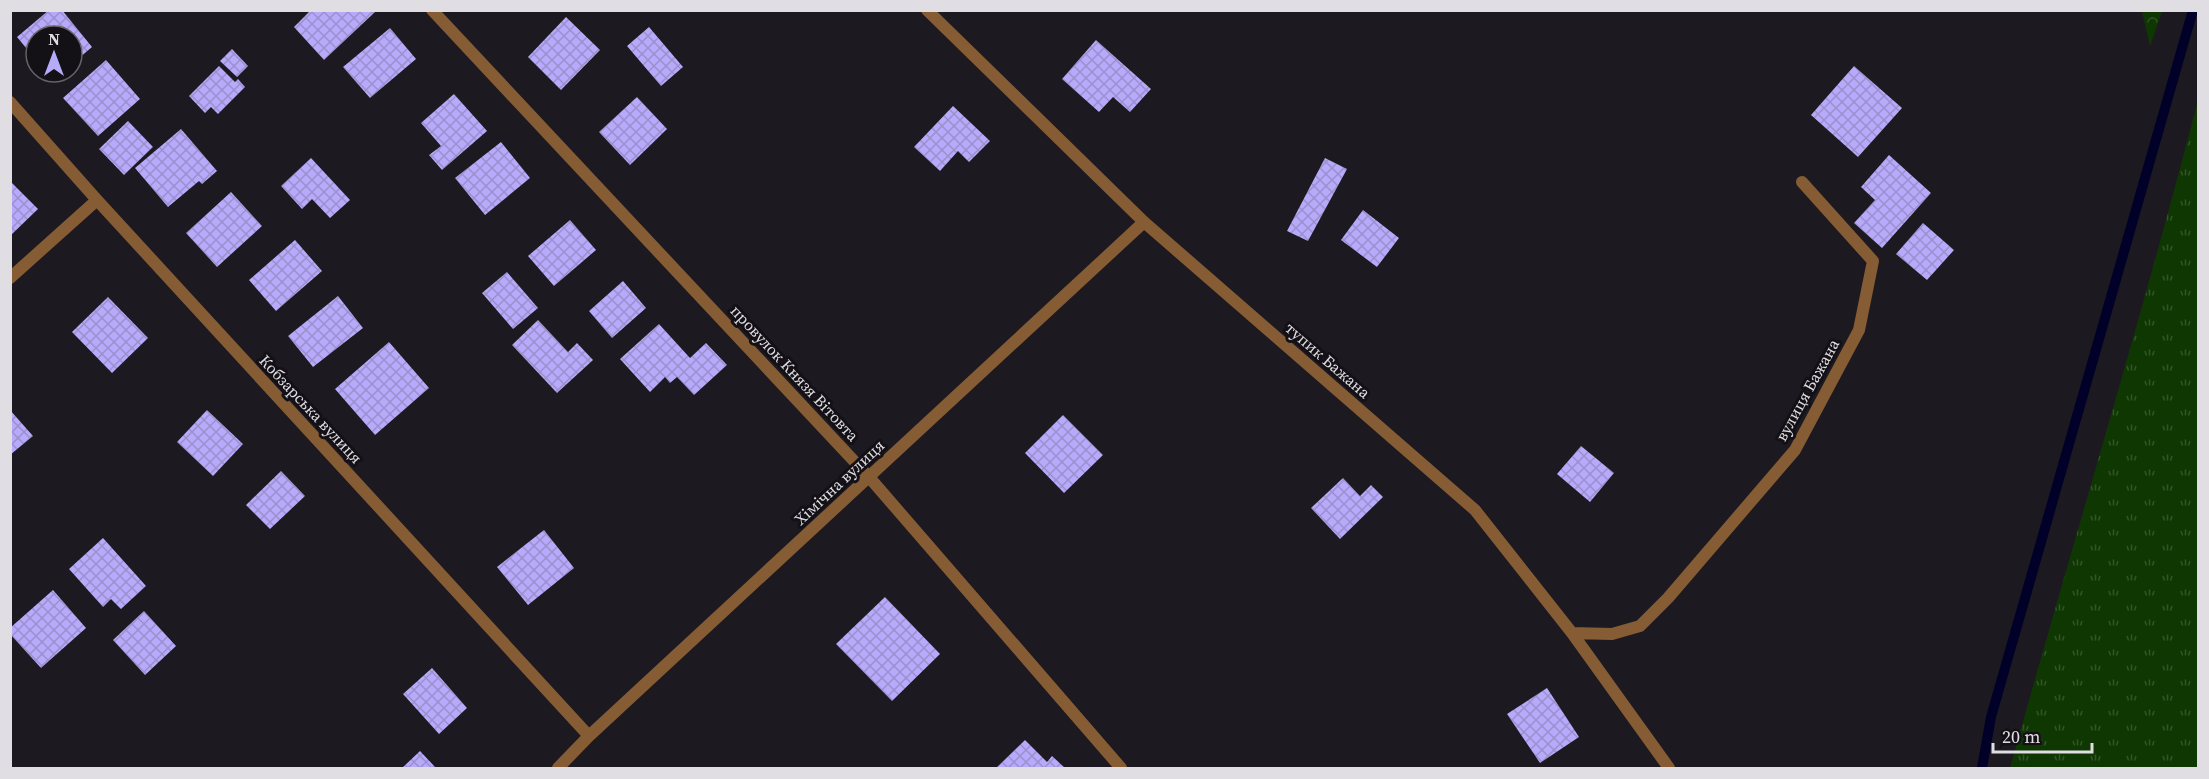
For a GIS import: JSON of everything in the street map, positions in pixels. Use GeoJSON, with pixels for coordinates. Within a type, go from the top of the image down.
{"type":"FeatureCollection","features":[{"type":"Feature","properties":{"kind":"street","name":"провулок Князя Вітовта"},"geometry":{"type":"LineString","coordinates":[[432,10],[869,477],[1121,768]]}},
{"type":"Feature","properties":{"kind":"street","name":"тупик Бажана"},"geometry":{"type":"LineString","coordinates":[[927,10],[1144,222],[1475,510],[1572,633],[1669,768]]}},
{"type":"Feature","properties":{"kind":"street","name":"Кобзарська вулиця"},"geometry":{"type":"LineString","coordinates":[[10,102],[97,200],[590,736]]}},
{"type":"Feature","properties":{"kind":"street","name":"вулиця Бажана"},"geometry":{"type":"LineString","coordinates":[[1572,633],[1612,634],[1640,626],[1668,598],[1795,450],[1859,330],[1874,261],[1802,182]]}},
{"type":"Feature","properties":{"kind":"street"},"geometry":{"type":"LineString","coordinates":[[10,278],[97,200]]}},
{"type":"Feature","properties":{"kind":"street","name":"Хімічна вулиця"},"geometry":{"type":"LineString","coordinates":[[558,768],[1144,222]]}},
{"type":"Feature","properties":{"kind":"green space"},"geometry":{"type":"Polygon","coordinates":[[[2142,11],[2162,11],[2150,46],[2142,11]]]}},
{"type":"Feature","properties":{"kind":"green space"},"geometry":{"type":"Polygon","coordinates":[[[2198,100],[2198,768],[2010,768],[2153,268],[2198,100]]]}},
{"type":"Feature","properties":{"kind":"building"},"geometry":{"type":"Polygon","coordinates":[[[49,10],[62,10],[73,24],[32,24],[49,10]]]}},
{"type":"Feature","properties":{"kind":"building"},"geometry":{"type":"Polygon","coordinates":[[[311,10],[373,10],[375,12],[324,60],[294,27],[311,10]]]}},
{"type":"Feature","properties":{"kind":"building"},"geometry":{"type":"Polygon","coordinates":[[[566,17],[600,50],[561,90],[528,57],[566,17]]]}},
{"type":"Feature","properties":{"kind":"building"},"geometry":{"type":"Polygon","coordinates":[[[649,27],[683,67],[661,86],[627,46],[649,27]]]}},
{"type":"Feature","properties":{"kind":"building"},"geometry":{"type":"Polygon","coordinates":[[[390,28],[416,59],[370,98],[343,67],[390,28]]]}},
{"type":"Feature","properties":{"kind":"building"},"geometry":{"type":"Polygon","coordinates":[[[24,31],[24,45],[17,37],[24,31]]]}},
{"type":"Feature","properties":{"kind":"building"},"geometry":{"type":"Polygon","coordinates":[[[84,37],[92,47],[84,54],[84,37]]]}},
{"type":"Feature","properties":{"kind":"building"},"geometry":{"type":"Polygon","coordinates":[[[1096,40],[1151,89],[1130,112],[1113,97],[1099,112],[1062,79],[1096,40]]]}},
{"type":"Feature","properties":{"kind":"building"},"geometry":{"type":"Polygon","coordinates":[[[232,49],[248,66],[237,77],[220,61],[232,49]]]}},
{"type":"Feature","properties":{"kind":"building"},"geometry":{"type":"Polygon","coordinates":[[[106,60],[140,99],[98,136],[63,98],[79,84],[84,84],[84,79],[106,60]]]}},
{"type":"Feature","properties":{"kind":"building"},"geometry":{"type":"Polygon","coordinates":[[[219,66],[235,82],[238,79],[245,87],[218,114],[211,107],[205,113],[189,96],[219,66]]]}},
{"type":"Feature","properties":{"kind":"building"},"geometry":{"type":"Polygon","coordinates":[[[1854,66],[1902,108],[1858,157],[1811,115],[1854,66]]]}},
{"type":"Feature","properties":{"kind":"building"},"geometry":{"type":"Polygon","coordinates":[[[454,94],[487,131],[442,170],[429,155],[441,146],[421,123],[454,94]]]}},
{"type":"Feature","properties":{"kind":"building"},"geometry":{"type":"Polygon","coordinates":[[[637,97],[667,129],[630,165],[599,132],[637,97]]]}},
{"type":"Feature","properties":{"kind":"building"},"geometry":{"type":"Polygon","coordinates":[[[953,106],[990,141],[969,162],[958,151],[940,171],[914,147],[953,106]]]}},
{"type":"Feature","properties":{"kind":"building"},"geometry":{"type":"Polygon","coordinates":[[[128,121],[153,147],[124,175],[99,149],[128,121]]]}},
{"type":"Feature","properties":{"kind":"building"},"geometry":{"type":"Polygon","coordinates":[[[181,129],[217,171],[202,184],[199,181],[168,207],[135,168],[181,129]]]}},
{"type":"Feature","properties":{"kind":"building"},"geometry":{"type":"Polygon","coordinates":[[[501,142],[530,178],[485,215],[455,178],[501,142]]]}},
{"type":"Feature","properties":{"kind":"building"},"geometry":{"type":"Polygon","coordinates":[[[1889,155],[1931,193],[1882,248],[1854,223],[1875,200],[1861,187],[1889,155]]]}},
{"type":"Feature","properties":{"kind":"building"},"geometry":{"type":"Polygon","coordinates":[[[311,158],[350,200],[330,218],[312,199],[302,209],[281,186],[311,158]]]}},
{"type":"Feature","properties":{"kind":"building"},"geometry":{"type":"Polygon","coordinates":[[[1325,158],[1347,169],[1308,241],[1287,231],[1325,158]]]}},
{"type":"Feature","properties":{"kind":"building"},"geometry":{"type":"Polygon","coordinates":[[[10,181],[38,209],[10,236],[10,181]]]}},
{"type":"Feature","properties":{"kind":"building"},"geometry":{"type":"Polygon","coordinates":[[[231,192],[262,226],[217,267],[186,233],[231,192]]]}},
{"type":"Feature","properties":{"kind":"building"},"geometry":{"type":"Polygon","coordinates":[[[1363,210],[1399,238],[1377,267],[1341,240],[1363,210]]]}},
{"type":"Feature","properties":{"kind":"building"},"geometry":{"type":"Polygon","coordinates":[[[570,220],[596,250],[554,286],[528,256],[570,220]]]}},
{"type":"Feature","properties":{"kind":"building"},"geometry":{"type":"Polygon","coordinates":[[[1923,223],[1954,250],[1927,280],[1896,254],[1923,223]]]}},
{"type":"Feature","properties":{"kind":"building"},"geometry":{"type":"Polygon","coordinates":[[[295,240],[322,271],[276,311],[249,280],[295,240]]]}},
{"type":"Feature","properties":{"kind":"building"},"geometry":{"type":"Polygon","coordinates":[[[507,272],[538,308],[513,329],[482,293],[507,272]]]}},
{"type":"Feature","properties":{"kind":"building"},"geometry":{"type":"Polygon","coordinates":[[[623,281],[646,308],[612,338],[589,311],[623,281]]]}},
{"type":"Feature","properties":{"kind":"building"},"geometry":{"type":"Polygon","coordinates":[[[338,296],[363,328],[313,367],[288,336],[338,296]]]}},
{"type":"Feature","properties":{"kind":"building"},"geometry":{"type":"Polygon","coordinates":[[[108,297],[148,338],[112,373],[72,332],[108,297]]]}},
{"type":"Feature","properties":{"kind":"building"},"geometry":{"type":"Polygon","coordinates":[[[538,320],[568,352],[577,343],[593,360],[557,393],[512,345],[538,320]]]}},
{"type":"Feature","properties":{"kind":"building"},"geometry":{"type":"Polygon","coordinates":[[[659,324],[690,358],[706,343],[727,365],[694,395],[677,377],[670,383],[665,377],[650,392],[620,359],[659,324]]]}},
{"type":"Feature","properties":{"kind":"building"},"geometry":{"type":"Polygon","coordinates":[[[389,342],[429,388],[375,435],[335,389],[389,342]]]}},
{"type":"Feature","properties":{"kind":"building"},"geometry":{"type":"Polygon","coordinates":[[[10,410],[33,436],[10,455],[10,410]]]}},
{"type":"Feature","properties":{"kind":"building"},"geometry":{"type":"Polygon","coordinates":[[[207,410],[243,444],[213,476],[177,442],[207,410]]]}},
{"type":"Feature","properties":{"kind":"building"},"geometry":{"type":"Polygon","coordinates":[[[1063,415],[1103,455],[1064,493],[1025,453],[1063,415]]]}},
{"type":"Feature","properties":{"kind":"building"},"geometry":{"type":"Polygon","coordinates":[[[1581,446],[1614,473],[1590,502],[1557,474],[1581,446]]]}},
{"type":"Feature","properties":{"kind":"building"},"geometry":{"type":"Polygon","coordinates":[[[281,471],[305,496],[270,529],[246,505],[281,471]]]}},
{"type":"Feature","properties":{"kind":"building"},"geometry":{"type":"Polygon","coordinates":[[[1343,478],[1360,496],[1371,485],[1383,497],[1340,539],[1311,508],[1343,478]]]}},
{"type":"Feature","properties":{"kind":"building"},"geometry":{"type":"Polygon","coordinates":[[[544,530],[574,568],[528,605],[497,567],[544,530]]]}},
{"type":"Feature","properties":{"kind":"building"},"geometry":{"type":"Polygon","coordinates":[[[103,538],[146,586],[121,609],[111,599],[103,607],[69,569],[103,538]]]}},
{"type":"Feature","properties":{"kind":"building"},"geometry":{"type":"Polygon","coordinates":[[[53,590],[86,628],[41,668],[10,634],[10,628],[53,590]]]}},
{"type":"Feature","properties":{"kind":"building"},"geometry":{"type":"Polygon","coordinates":[[[885,597],[940,654],[892,701],[836,644],[885,597]]]}},
{"type":"Feature","properties":{"kind":"building"},"geometry":{"type":"Polygon","coordinates":[[[144,611],[176,646],[145,675],[113,640],[144,611]]]}},
{"type":"Feature","properties":{"kind":"building"},"geometry":{"type":"Polygon","coordinates":[[[432,668],[467,708],[439,734],[403,694],[432,668]]]}},
{"type":"Feature","properties":{"kind":"building"},"geometry":{"type":"Polygon","coordinates":[[[1547,688],[1579,737],[1540,763],[1507,714],[1547,688]]]}},
{"type":"Feature","properties":{"kind":"building"},"geometry":{"type":"Polygon","coordinates":[[[1025,740],[1047,762],[1052,756],[1065,768],[996,768],[1025,740]]]}},
{"type":"Feature","properties":{"kind":"building"},"geometry":{"type":"Polygon","coordinates":[[[420,751],[436,768],[402,768],[420,751]]]}},
{"type":"Feature","properties":{"kind":"waterway"},"geometry":{"type":"LineString","coordinates":[[1982,768],[1991,717],[2193,10]]}}]}
